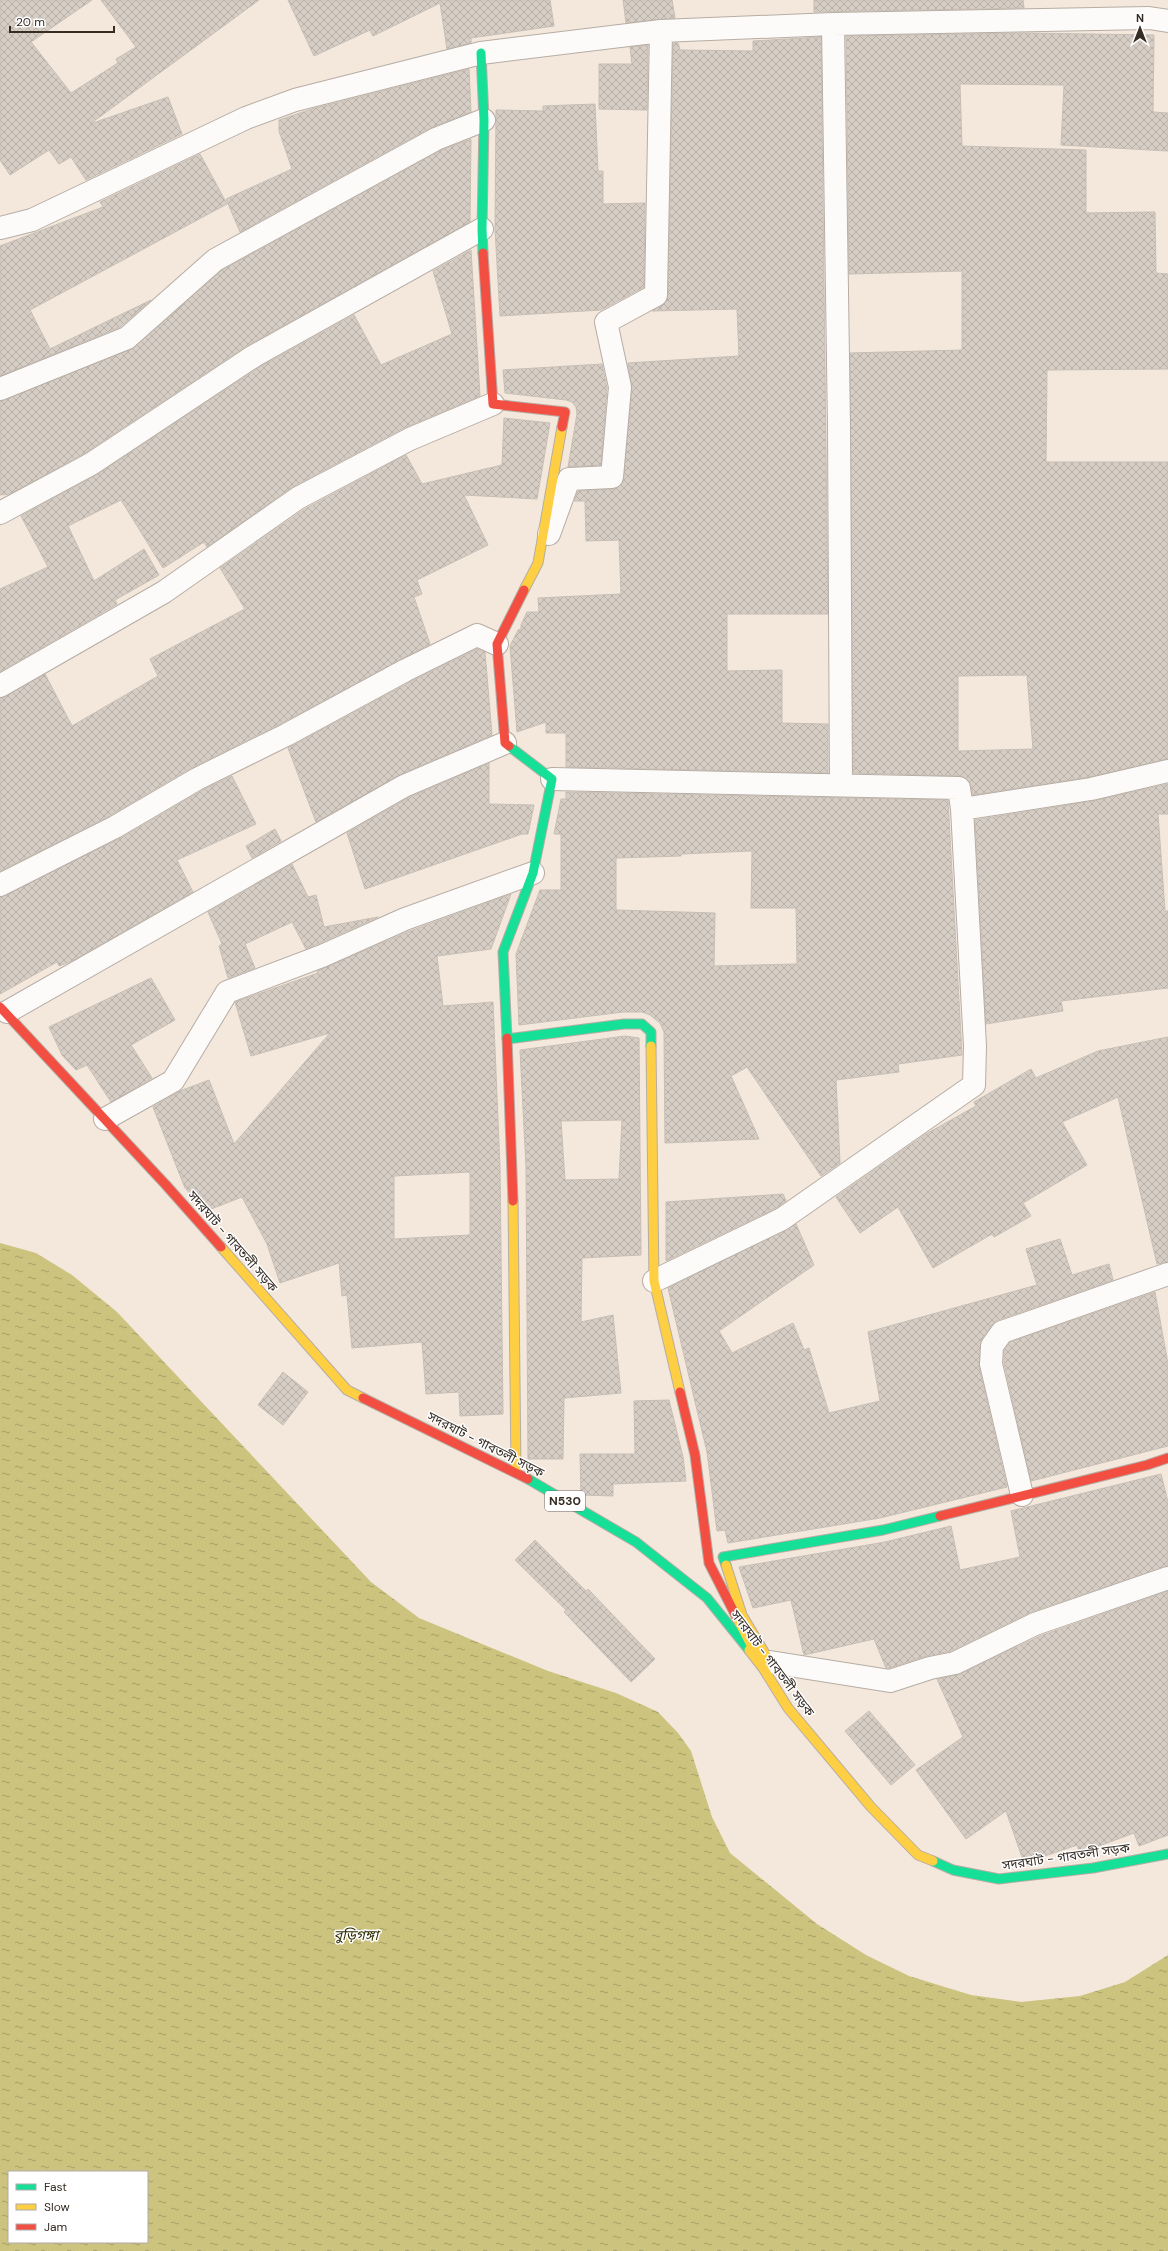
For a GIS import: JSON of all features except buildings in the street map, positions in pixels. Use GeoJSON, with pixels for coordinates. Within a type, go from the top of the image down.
{"type":"FeatureCollection","features":[{"type":"Feature","properties":{"kind":"main road"},"geometry":{"type":"LineString","coordinates":[[481,53],[484,120],[482,229],[493,404],[566,412],[538,563],[497,644],[505,743],[552,779],[533,873],[503,952],[513,1167],[516,1472]]}},
{"type":"Feature","properties":{"kind":"main road","name":"সদরঘাট - গাবতলী সড়ক"},"geometry":{"type":"LineString","coordinates":[[3,1010],[166,1185],[347,1390],[516,1472],[636,1542],[707,1598],[767,1665],[788,1708],[871,1807],[918,1855],[954,1870],[999,1879],[1093,1868],[1168,1854]]}},
{"type":"Feature","properties":{"kind":"main road"},"geometry":{"type":"LineString","coordinates":[[507,1039],[624,1024],[642,1024],[651,1032],[654,1281],[695,1455],[709,1563],[767,1665]]}},
{"type":"Feature","properties":{"kind":"main road"},"geometry":{"type":"LineString","coordinates":[[767,1665],[742,1615],[723,1557],[883,1530],[1147,1465],[1168,1458]]}},
{"type":"Feature","properties":{"kind":"street"},"geometry":{"type":"LineString","coordinates":[[0,228],[32,220],[246,118],[295,100],[481,53],[661,31],[833,24],[1149,18],[1168,21]]}},
{"type":"Feature","properties":{"kind":"street"},"geometry":{"type":"LineString","coordinates":[[833,24],[839,434],[841,785]]}},
{"type":"Feature","properties":{"kind":"street"},"geometry":{"type":"LineString","coordinates":[[538,563],[569,479],[612,477],[620,388],[606,322],[656,295],[661,31]]}},
{"type":"Feature","properties":{"kind":"street"},"geometry":{"type":"LineString","coordinates":[[0,389],[128,338],[215,260],[436,140],[484,120]]}},
{"type":"Feature","properties":{"kind":"street"},"geometry":{"type":"LineString","coordinates":[[0,513],[91,464],[254,356],[482,229]]}},
{"type":"Feature","properties":{"kind":"street"},"geometry":{"type":"LineString","coordinates":[[0,686],[164,592],[298,498],[410,440],[493,404]]}},
{"type":"Feature","properties":{"kind":"street"},"geometry":{"type":"LineString","coordinates":[[0,885],[115,827],[197,779],[286,735],[413,666],[477,635],[497,644]]}},
{"type":"Feature","properties":{"kind":"street"},"geometry":{"type":"LineString","coordinates":[[3,1010],[404,786],[505,743]]}},
{"type":"Feature","properties":{"kind":"street"},"geometry":{"type":"LineString","coordinates":[[962,809],[1091,789],[1168,771]]}},
{"type":"Feature","properties":{"kind":"street"},"geometry":{"type":"LineString","coordinates":[[552,779],[959,788],[962,809],[975,1046],[974,1085],[782,1219],[654,1281]]}},
{"type":"Feature","properties":{"kind":"street"},"geometry":{"type":"LineString","coordinates":[[105,1119],[173,1080],[227,992],[322,956],[405,919],[533,873]]}},
{"type":"Feature","properties":{"kind":"street"},"geometry":{"type":"LineString","coordinates":[[1022,1495],[991,1364],[992,1346],[1002,1332],[1168,1274]]}},
{"type":"Feature","properties":{"kind":"street"},"geometry":{"type":"LineString","coordinates":[[767,1665],[890,1681],[930,1668],[954,1663],[1035,1624],[1168,1578]]}},
{"type":"Feature","properties":{"kind":"water","name":"বুড়িগঙ্গা"},"geometry":{"type":"Polygon","coordinates":[[[0,1243],[36,1253],[72,1275],[117,1312],[371,1582],[419,1618],[548,1671],[616,1693],[658,1712],[678,1733],[691,1751],[712,1817],[730,1853],[817,1924],[866,1955],[909,1976],[971,1995],[1021,2002],[1080,1996],[1125,1982],[1168,1955],[1168,2251],[0,2251],[0,1243]]]}},
{"type":"Feature","properties":{"kind":"traffic: fast"},"geometry":{"type":"LineString","coordinates":[[481,53],[484,120],[483,253]]}},
{"type":"Feature","properties":{"kind":"traffic: fast"},"geometry":{"type":"LineString","coordinates":[[507,1038],[503,952],[533,873],[552,779],[509,746]]}},
{"type":"Feature","properties":{"kind":"traffic: fast"},"geometry":{"type":"LineString","coordinates":[[507,1039],[624,1024],[642,1024],[651,1032],[651,1046]]}},
{"type":"Feature","properties":{"kind":"traffic: fast"},"geometry":{"type":"LineString","coordinates":[[528,1479],[636,1542],[707,1598],[749,1650]]}},
{"type":"Feature","properties":{"kind":"traffic: fast"},"geometry":{"type":"LineString","coordinates":[[726,1565],[723,1557],[883,1530],[940,1516]]}},
{"type":"Feature","properties":{"kind":"traffic: fast"},"geometry":{"type":"LineString","coordinates":[[933,1861],[953,1870],[999,1879],[1093,1868],[1168,1854]]}},
{"type":"Feature","properties":{"kind":"traffic: slow"},"geometry":{"type":"LineString","coordinates":[[524,590],[538,563],[562,427]]}},
{"type":"Feature","properties":{"kind":"traffic: slow"},"geometry":{"type":"LineString","coordinates":[[651,1046],[654,1281],[680,1392]]}},
{"type":"Feature","properties":{"kind":"traffic: slow"},"geometry":{"type":"LineString","coordinates":[[513,1201],[516,1472]]}},
{"type":"Feature","properties":{"kind":"traffic: slow"},"geometry":{"type":"LineString","coordinates":[[221,1247],[347,1390],[363,1398]]}},
{"type":"Feature","properties":{"kind":"traffic: slow"},"geometry":{"type":"LineString","coordinates":[[726,1565],[742,1615],[770,1662],[763,1668],[736,1616]]}},
{"type":"Feature","properties":{"kind":"traffic: slow"},"geometry":{"type":"LineString","coordinates":[[749,1650],[763,1668],[788,1708],[871,1807],[918,1855],[933,1861]]}},
{"type":"Feature","properties":{"kind":"traffic: jam"},"geometry":{"type":"LineString","coordinates":[[483,253],[493,404],[565,412],[562,427]]}},
{"type":"Feature","properties":{"kind":"traffic: jam"},"geometry":{"type":"LineString","coordinates":[[509,746],[505,743],[497,644],[524,590]]}},
{"type":"Feature","properties":{"kind":"traffic: jam"},"geometry":{"type":"LineString","coordinates":[[0,1007],[166,1185],[221,1247]]}},
{"type":"Feature","properties":{"kind":"traffic: jam"},"geometry":{"type":"LineString","coordinates":[[507,1038],[513,1201]]}},
{"type":"Feature","properties":{"kind":"traffic: jam"},"geometry":{"type":"LineString","coordinates":[[680,1392],[695,1455],[709,1563],[736,1616]]}},
{"type":"Feature","properties":{"kind":"traffic: jam"},"geometry":{"type":"LineString","coordinates":[[363,1398],[528,1479]]}},
{"type":"Feature","properties":{"kind":"traffic: jam"},"geometry":{"type":"LineString","coordinates":[[940,1516],[1147,1465],[1168,1458]]}}]}
